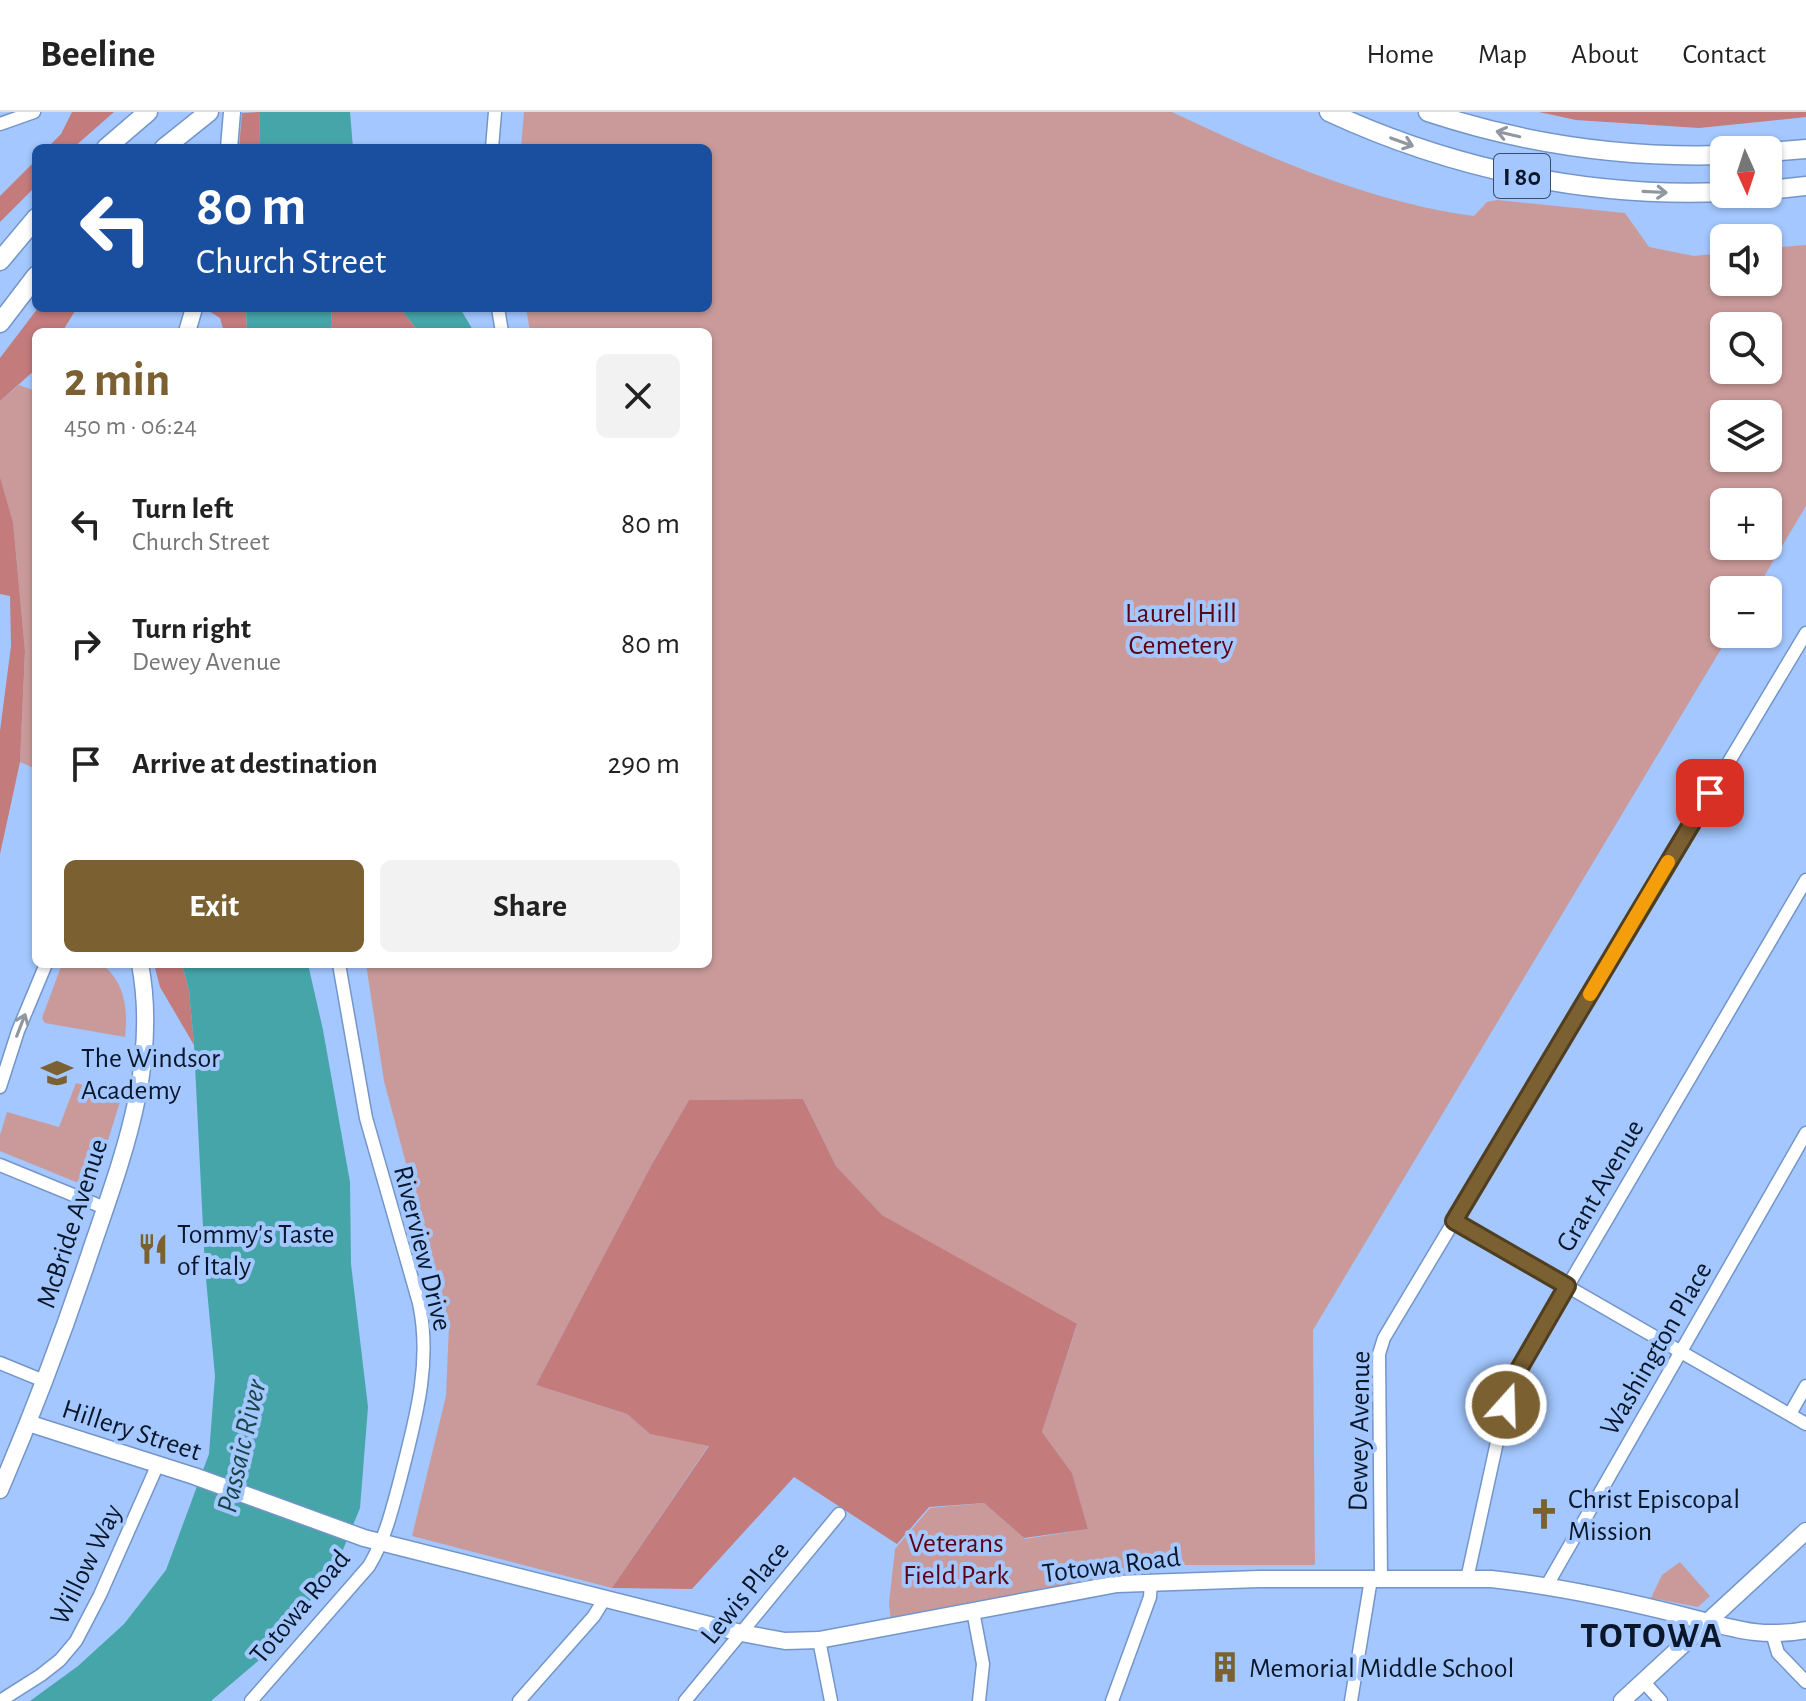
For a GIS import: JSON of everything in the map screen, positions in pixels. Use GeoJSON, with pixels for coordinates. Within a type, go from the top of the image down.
{"type":"FeatureCollection","features":[{"type":"Feature","properties":{"kind":"highway"},"geometry":{"type":"LineString","coordinates":[[111,144],[148,112]]}},
{"type":"Feature","properties":{"kind":"highway","name":"I 80"},"geometry":{"type":"LineString","coordinates":[[1329,112],[1421,149],[1517,175],[1628,191],[1710,192]]}},
{"type":"Feature","properties":{"kind":"highway","name":"I 80"},"geometry":{"type":"LineString","coordinates":[[1428,112],[1493,131],[1575,147],[1656,155],[1710,155]]}},
{"type":"Feature","properties":{"kind":"highway"},"geometry":{"type":"LineString","coordinates":[[169,144],[203,116]]}},
{"type":"Feature","properties":{"kind":"highway"},"geometry":{"type":"LineString","coordinates":[[1782,151],[1806,149]]}},
{"type":"Feature","properties":{"kind":"highway"},"geometry":{"type":"LineString","coordinates":[[1782,189],[1806,186]]}},
{"type":"Feature","properties":{"kind":"highway"},"geometry":{"type":"LineString","coordinates":[[0,261],[32,223]]}},
{"type":"Feature","properties":{"kind":"highway"},"geometry":{"type":"LineString","coordinates":[[0,323],[32,281]]}},
{"type":"Feature","properties":{"kind":"main road"},"geometry":{"type":"LineString","coordinates":[[229,144],[232,112]]}},
{"type":"Feature","properties":{"kind":"main road","name":"McBride Avenue"},"geometry":{"type":"LineString","coordinates":[[0,1490],[44,1381],[105,1208],[140,1088],[147,1020],[140,968]]}},
{"type":"Feature","properties":{"kind":"main road","name":"Hillery Street"},"geometry":{"type":"LineString","coordinates":[[28,1423],[194,1476],[359,1536]]}},
{"type":"Feature","properties":{"kind":"main road"},"geometry":{"type":"LineString","coordinates":[[1622,1701],[1806,1531]]}},
{"type":"Feature","properties":{"kind":"main road","name":"Totowa Road"},"geometry":{"type":"LineString","coordinates":[[359,1536],[741,1633],[785,1641],[819,1640],[1079,1589],[1151,1581],[1467,1579],[1521,1582],[1687,1616],[1743,1632],[1806,1630]]}},
{"type":"Feature","properties":{"kind":"street"},"geometry":{"type":"LineString","coordinates":[[0,124],[34,112]]}},
{"type":"Feature","properties":{"kind":"street"},"geometry":{"type":"LineString","coordinates":[[492,144],[495,112]]}},
{"type":"Feature","properties":{"kind":"street","name":"Dewey Avenue"},"geometry":{"type":"LineString","coordinates":[[1351,1701],[1376,1579],[1381,1346],[1806,633]]}},
{"type":"Feature","properties":{"kind":"street","name":"Grant Avenue"},"geometry":{"type":"LineString","coordinates":[[1467,1579],[1509,1387],[1806,880]]}},
{"type":"Feature","properties":{"kind":"street"},"geometry":{"type":"LineString","coordinates":[[0,1087],[18,1031],[44,968]]}},
{"type":"Feature","properties":{"kind":"street","name":"Riverview Drive"},"geometry":{"type":"LineString","coordinates":[[340,968],[366,1118],[419,1303],[424,1334],[424,1363],[417,1408],[383,1542]]}},
{"type":"Feature","properties":{"kind":"street","name":"Washington Place"},"geometry":{"type":"LineString","coordinates":[[1546,1587],[1806,1133]]}},
{"type":"Feature","properties":{"kind":"street"},"geometry":{"type":"LineString","coordinates":[[1793,1156],[1806,1163]]}},
{"type":"Feature","properties":{"kind":"street"},"geometry":{"type":"LineString","coordinates":[[0,1165],[105,1208]]}},
{"type":"Feature","properties":{"kind":"street"},"geometry":{"type":"LineString","coordinates":[[1454,1221],[1806,1424]]}},
{"type":"Feature","properties":{"kind":"street"},"geometry":{"type":"LineString","coordinates":[[0,1363],[44,1381]]}},
{"type":"Feature","properties":{"kind":"street"},"geometry":{"type":"LineString","coordinates":[[1790,1414],[1806,1386]]}},
{"type":"Feature","properties":{"kind":"street","name":"Willow Way"},"geometry":{"type":"LineString","coordinates":[[0,1701],[41,1675],[60,1660],[76,1641],[100,1595],[158,1464]]}},
{"type":"Feature","properties":{"kind":"street","name":"Lewis Place"},"geometry":{"type":"LineString","coordinates":[[685,1701],[839,1514]]}},
{"type":"Feature","properties":{"kind":"street","name":"Totowa Road"},"geometry":{"type":"LineString","coordinates":[[251,1701],[369,1566],[383,1542]]}},
{"type":"Feature","properties":{"kind":"street"},"geometry":{"type":"LineString","coordinates":[[1112,1701],[1150,1597],[1151,1581]]}},
{"type":"Feature","properties":{"kind":"street"},"geometry":{"type":"LineString","coordinates":[[519,1701],[594,1616],[605,1598]]}},
{"type":"Feature","properties":{"kind":"street"},"geometry":{"type":"LineString","coordinates":[[973,1611],[983,1664],[979,1701]]}},
{"type":"Feature","properties":{"kind":"street"},"geometry":{"type":"LineString","coordinates":[[1772,1633],[1778,1653],[1806,1682]]}},
{"type":"Feature","properties":{"kind":"street"},"geometry":{"type":"LineString","coordinates":[[819,1640],[831,1701]]}},
{"type":"Feature","properties":{"kind":"street"},"geometry":{"type":"LineString","coordinates":[[1643,1681],[1661,1701]]}},
{"type":"Feature","properties":{"kind":"green space","name":"Laurel Hill Cemetery"},"geometry":{"type":"Polygon","coordinates":[[[524,112],[1172,112],[1319,176],[1435,209],[1474,216],[1487,202],[1497,200],[1625,213],[1649,247],[1694,256],[1710,254],[1710,296],[1782,296],[1782,247],[1806,245],[1806,506],[1782,546],[1782,488],[1710,488],[1710,560],[1774,560],[1764,576],[1710,576],[1710,648],[1722,648],[1313,1330],[1315,1565],[1135,1565],[1135,1576],[891,1624],[889,1603],[895,1549],[930,1508],[984,1503],[1025,1539],[1088,1529],[1072,1473],[1042,1432],[1077,1325],[882,1215],[836,1166],[803,1099],[689,1100],[536,1385],[627,1414],[650,1434],[709,1445],[612,1588],[412,1536],[446,1396],[449,1325],[384,1081],[367,968],[712,968],[712,328],[529,328],[527,312],[712,312],[712,144],[521,144],[524,112]]]}},
{"type":"Feature","properties":{"kind":"green space"},"geometry":{"type":"Polygon","coordinates":[[[19,385],[32,390],[32,767],[20,762],[25,651],[13,522],[0,477],[0,401],[19,385]]]}},
{"type":"Feature","properties":{"kind":"green space"},"geometry":{"type":"Polygon","coordinates":[[[61,968],[107,968],[116,979],[123,997],[125,1037],[45,1023],[42,1018],[61,968]]]}},
{"type":"Feature","properties":{"kind":"green space"},"geometry":{"type":"Polygon","coordinates":[[[76,1083],[122,1095],[93,1189],[0,1151],[0,1135],[7,1112],[59,1127],[76,1083]]]}},
{"type":"Feature","properties":{"kind":"green space"},"geometry":{"type":"Polygon","coordinates":[[[1680,1562],[1710,1596],[1698,1607],[1651,1598],[1662,1575],[1680,1562]]]}},
{"type":"Feature","properties":{"kind":"shaded area"},"geometry":{"type":"Polygon","coordinates":[[[72,112],[114,112],[78,144],[51,144],[61,134],[72,112]]]}},
{"type":"Feature","properties":{"kind":"shaded area"},"geometry":{"type":"Polygon","coordinates":[[[260,112],[259,144],[239,144],[242,113],[260,112]]]}},
{"type":"Feature","properties":{"kind":"shaded area"},"geometry":{"type":"Polygon","coordinates":[[[1539,112],[1806,112],[1806,117],[1699,128],[1576,120],[1539,112]]]}},
{"type":"Feature","properties":{"kind":"shaded area"},"geometry":{"type":"Polygon","coordinates":[[[32,164],[32,190],[0,222],[0,196],[32,164]]]}},
{"type":"Feature","properties":{"kind":"shaded area"},"geometry":{"type":"Polygon","coordinates":[[[35,312],[74,312],[64,328],[32,328],[32,373],[0,401],[0,358],[35,312]]]}},
{"type":"Feature","properties":{"kind":"shaded area"},"geometry":{"type":"Polygon","coordinates":[[[211,312],[246,312],[247,328],[223,328],[220,318],[211,312]]]}},
{"type":"Feature","properties":{"kind":"shaded area"},"geometry":{"type":"Polygon","coordinates":[[[331,312],[403,312],[416,328],[330,328],[331,312]]]}},
{"type":"Feature","properties":{"kind":"shaded area"},"geometry":{"type":"Polygon","coordinates":[[[0,477],[13,522],[25,651],[20,762],[0,854],[0,731],[11,646],[10,596],[0,594],[0,477]]]}},
{"type":"Feature","properties":{"kind":"shaded area"},"geometry":{"type":"Polygon","coordinates":[[[155,968],[183,968],[189,990],[194,1045],[160,987],[155,968]]]}},
{"type":"Feature","properties":{"kind":"shaded area"},"geometry":{"type":"Polygon","coordinates":[[[803,1099],[836,1166],[882,1215],[1077,1324],[1042,1432],[1072,1473],[1088,1529],[1024,1538],[984,1503],[929,1507],[897,1544],[794,1477],[692,1589],[612,1588],[709,1446],[650,1434],[627,1414],[536,1385],[689,1100],[803,1099]]]}},
{"type":"Feature","properties":{"kind":"water"},"geometry":{"type":"Polygon","coordinates":[[[260,112],[350,112],[353,144],[259,144],[260,112]]]}},
{"type":"Feature","properties":{"kind":"water"},"geometry":{"type":"Polygon","coordinates":[[[246,312],[331,312],[330,328],[247,328],[246,312]]]}},
{"type":"Feature","properties":{"kind":"water"},"geometry":{"type":"Polygon","coordinates":[[[403,312],[462,312],[472,328],[416,328],[403,312]]]}},
{"type":"Feature","properties":{"kind":"water","name":"Passaic River"},"geometry":{"type":"Polygon","coordinates":[[[183,968],[309,968],[350,1182],[351,1264],[368,1407],[360,1508],[340,1557],[308,1604],[258,1661],[211,1701],[30,1701],[78,1666],[124,1624],[166,1570],[209,1454],[215,1376],[205,1268],[189,990],[183,968]]]}},
{"type":"Feature","properties":{"kind":"slow traffic"},"geometry":{"type":"LineString","coordinates":[[1590,994],[1668,862]]}},
{"type":"Feature","properties":{"kind":"place","name":"The Windsor Academy"},"geometry":{"type":"Point","coordinates":[57,1073]}},
{"type":"Feature","properties":{"kind":"place","name":"Tommy's Taste of Italy"},"geometry":{"type":"Point","coordinates":[153,1249]}},
{"type":"Feature","properties":{"kind":"place","name":"Christ Episcopal Mission"},"geometry":{"type":"Point","coordinates":[1544,1514]}},
{"type":"Feature","properties":{"kind":"place","name":"Memorial Middle School"},"geometry":{"type":"Point","coordinates":[1225,1667]}},
{"type":"Feature","properties":{"kind":"district","name":"TOTOWA"},"geometry":{"type":"Point","coordinates":[1652,1634]}},
{"type":"Feature","properties":{"kind":"route"},"geometry":{"type":"LineString","coordinates":[[1506,1405],[1509,1387],[1567,1286],[1454,1221],[1710,793]]}},
{"type":"Feature","properties":{"kind":"park label","name":"Veterans Field Park"},"geometry":{"type":"Point","coordinates":[956,1558]}}]}
